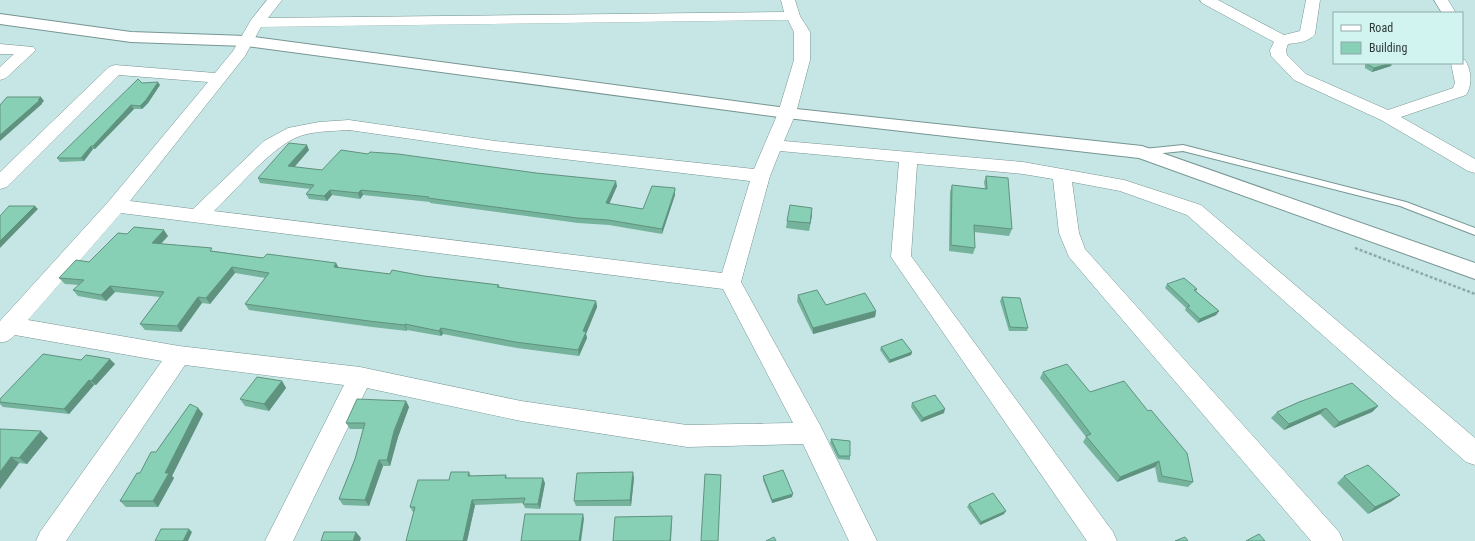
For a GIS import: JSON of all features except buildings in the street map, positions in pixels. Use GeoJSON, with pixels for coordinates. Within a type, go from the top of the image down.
{"type":"FeatureCollection","features":[{"type":"Feature","properties":{"kind":"street"},"geometry":{"type":"LineString","coordinates":[[5,330],[116,206],[240,53],[256,22],[275,0]]}},
{"type":"Feature","properties":{"kind":"street"},"geometry":{"type":"LineString","coordinates":[[788,0],[793,16],[802,32],[802,60],[787,113],[761,176],[730,282],[811,433],[863,541]]}},
{"type":"Feature","properties":{"kind":"street"},"geometry":{"type":"LineString","coordinates":[[1207,0],[1282,40],[1298,38],[1307,34],[1313,0]]}},
{"type":"Feature","properties":{"kind":"street"},"geometry":{"type":"LineString","coordinates":[[1441,0],[1448,12]]}},
{"type":"Feature","properties":{"kind":"street"},"geometry":{"type":"LineString","coordinates":[[256,22],[793,16]]}},
{"type":"Feature","properties":{"kind":"street"},"geometry":{"type":"LineString","coordinates":[[0,19],[131,37],[246,41],[787,113],[1142,152],[1475,271]]}},
{"type":"Feature","properties":{"kind":"street"},"geometry":{"type":"LineString","coordinates":[[1282,40],[1278,50],[1279,56],[1300,78],[1387,116],[1475,167]]}},
{"type":"Feature","properties":{"kind":"street"},"geometry":{"type":"LineString","coordinates":[[0,49],[28,50],[0,75]]}},
{"type":"Feature","properties":{"kind":"street"},"geometry":{"type":"LineString","coordinates":[[1387,116],[1460,91],[1463,83],[1459,64]]}},
{"type":"Feature","properties":{"kind":"street"},"geometry":{"type":"LineString","coordinates":[[0,183],[115,70],[220,78]]}},
{"type":"Feature","properties":{"kind":"street"},"geometry":{"type":"LineString","coordinates":[[198,216],[270,145],[294,132],[319,127],[349,125],[495,146],[577,154],[645,164],[761,176]]}},
{"type":"Feature","properties":{"kind":"street"},"geometry":{"type":"LineString","coordinates":[[773,145],[1023,168],[1062,174],[1124,186],[1194,210],[1475,454]]}},
{"type":"Feature","properties":{"kind":"street"},"geometry":{"type":"LineString","coordinates":[[908,158],[901,257],[1103,541]]}},
{"type":"Feature","properties":{"kind":"street"},"geometry":{"type":"LineString","coordinates":[[1062,174],[1069,233],[1076,252],[1329,541]]}},
{"type":"Feature","properties":{"kind":"street"},"geometry":{"type":"LineString","coordinates":[[116,206],[730,282]]}},
{"type":"Feature","properties":{"kind":"street"},"geometry":{"type":"LineString","coordinates":[[5,330],[179,355],[360,377],[521,411],[687,436],[811,433]]}},
{"type":"Feature","properties":{"kind":"street"},"geometry":{"type":"LineString","coordinates":[[50,541],[179,355]]}},
{"type":"Feature","properties":{"kind":"street"},"geometry":{"type":"LineString","coordinates":[[279,541],[360,377]]}},
{"type":"Feature","properties":{"kind":"lane"},"geometry":{"type":"LineString","coordinates":[[1142,152],[1183,148],[1403,204],[1475,232]]}},
{"type":"Feature","properties":{"kind":"path"},"geometry":{"type":"LineString","coordinates":[[1348,245],[1475,294]]}}]}
